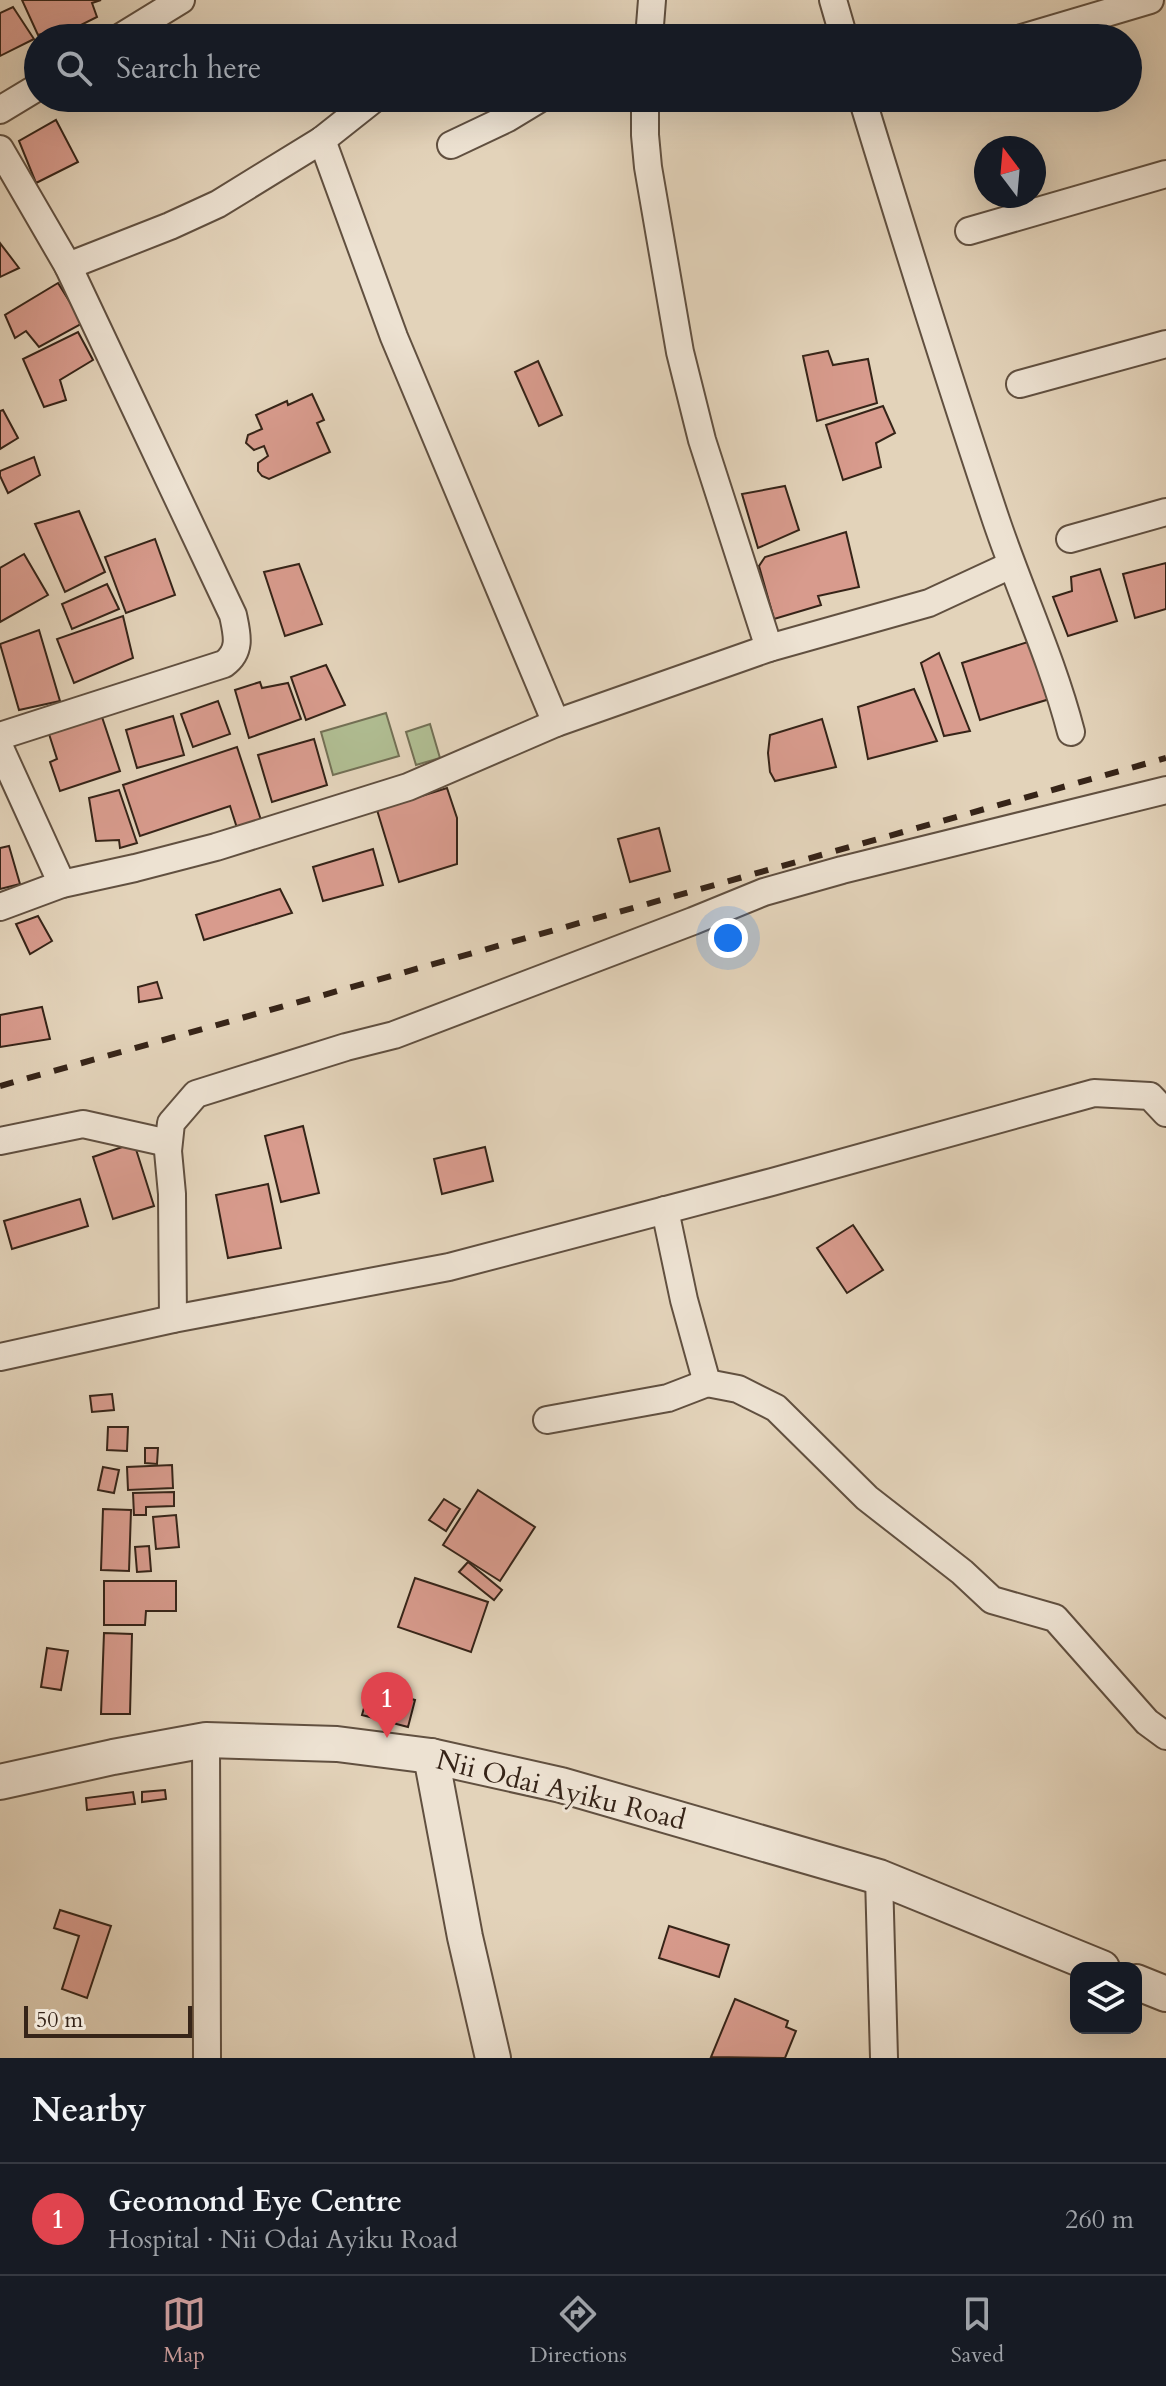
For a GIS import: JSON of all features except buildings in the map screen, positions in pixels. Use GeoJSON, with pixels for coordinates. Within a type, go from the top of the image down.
{"type":"FeatureCollection","features":[{"type":"Feature","properties":{"kind":"street"},"geometry":{"type":"LineString","coordinates":[[144,9],[181,0]]}},
{"type":"Feature","properties":{"kind":"street"},"geometry":{"type":"LineString","coordinates":[[650,24],[652,0]]}},
{"type":"Feature","properties":{"kind":"street"},"geometry":{"type":"LineString","coordinates":[[833,0],[840,24]]}},
{"type":"Feature","properties":{"kind":"street"},"geometry":{"type":"LineString","coordinates":[[1069,24],[1150,0]]}},
{"type":"Feature","properties":{"kind":"street"},"geometry":{"type":"LineString","coordinates":[[0,110],[24,95]]}},
{"type":"Feature","properties":{"kind":"street"},"geometry":{"type":"LineString","coordinates":[[68,266],[199,214],[322,140],[357,112]]}},
{"type":"Feature","properties":{"kind":"street"},"geometry":{"type":"LineString","coordinates":[[451,145],[518,112]]}},
{"type":"Feature","properties":{"kind":"street"},"geometry":{"type":"LineString","coordinates":[[645,112],[648,167],[680,352],[702,440],[769,648]]}},
{"type":"Feature","properties":{"kind":"street"},"geometry":{"type":"LineString","coordinates":[[866,112],[959,410],[1011,565],[1061,692],[1071,732]]}},
{"type":"Feature","properties":{"kind":"street"},"geometry":{"type":"LineString","coordinates":[[322,140],[394,337],[556,723]]}},
{"type":"Feature","properties":{"kind":"street"},"geometry":{"type":"LineString","coordinates":[[0,149],[68,266],[233,615],[237,648],[232,658],[224,664],[0,736]]}},
{"type":"Feature","properties":{"kind":"street"},"geometry":{"type":"LineString","coordinates":[[969,231],[1166,174]]}},
{"type":"Feature","properties":{"kind":"street"},"geometry":{"type":"LineString","coordinates":[[1020,384],[1166,344]]}},
{"type":"Feature","properties":{"kind":"street"},"geometry":{"type":"LineString","coordinates":[[1070,539],[1166,512]]}},
{"type":"Feature","properties":{"kind":"street"},"geometry":{"type":"LineString","coordinates":[[0,907],[62,884],[216,847],[408,787],[556,723],[769,648],[929,603],[1011,565]]}},
{"type":"Feature","properties":{"kind":"street"},"geometry":{"type":"LineString","coordinates":[[0,748],[62,884]]}},
{"type":"Feature","properties":{"kind":"street"},"geometry":{"type":"LineString","coordinates":[[173,1319],[172,1194],[168,1143],[171,1123],[196,1094],[394,1035],[764,892],[1166,790]]}},
{"type":"Feature","properties":{"kind":"street"},"geometry":{"type":"LineString","coordinates":[[0,1357],[173,1319],[449,1267],[1094,1093],[1150,1096],[1166,1113]]}},
{"type":"Feature","properties":{"kind":"street"},"geometry":{"type":"LineString","coordinates":[[0,1141],[83,1124],[168,1143]]}},
{"type":"Feature","properties":{"kind":"street"},"geometry":{"type":"LineString","coordinates":[[665,1210],[684,1300],[707,1383]]}},
{"type":"Feature","properties":{"kind":"street"},"geometry":{"type":"LineString","coordinates":[[547,1420],[668,1398],[707,1383],[738,1389],[776,1408],[867,1498],[962,1572],[992,1600],[1055,1618],[1147,1722],[1166,1736]]}},
{"type":"Feature","properties":{"kind":"street"},"geometry":{"type":"LineString","coordinates":[[206,1740],[207,2058]]}},
{"type":"Feature","properties":{"kind":"street","name":"Nii Odai Ayiku Road"},"geometry":{"type":"LineString","coordinates":[[0,1782],[206,1740],[337,1744],[431,1756],[561,1785],[879,1877],[1087,1962]]}},
{"type":"Feature","properties":{"kind":"street"},"geometry":{"type":"LineString","coordinates":[[431,1756],[465,1937],[493,2058]]}},
{"type":"Feature","properties":{"kind":"street"},"geometry":{"type":"LineString","coordinates":[[879,1877],[884,2058]]}},
{"type":"Feature","properties":{"kind":"street"},"geometry":{"type":"LineString","coordinates":[[1142,1984],[1166,1994]]}},
{"type":"Feature","properties":{"kind":"green space"},"geometry":{"type":"Polygon","coordinates":[[[386,713],[399,756],[333,775],[321,732],[386,713]]]}},
{"type":"Feature","properties":{"kind":"green space"},"geometry":{"type":"Polygon","coordinates":[[[430,724],[440,758],[416,765],[406,732],[430,724]]]}},
{"type":"Feature","properties":{"kind":"railway"},"geometry":{"type":"LineString","coordinates":[[0,1086],[1166,758]]}},
{"type":"Feature","properties":{"kind":"place","name":"Geomond Eye Centre"},"geometry":{"type":"Point","coordinates":[387,1738]}}]}
